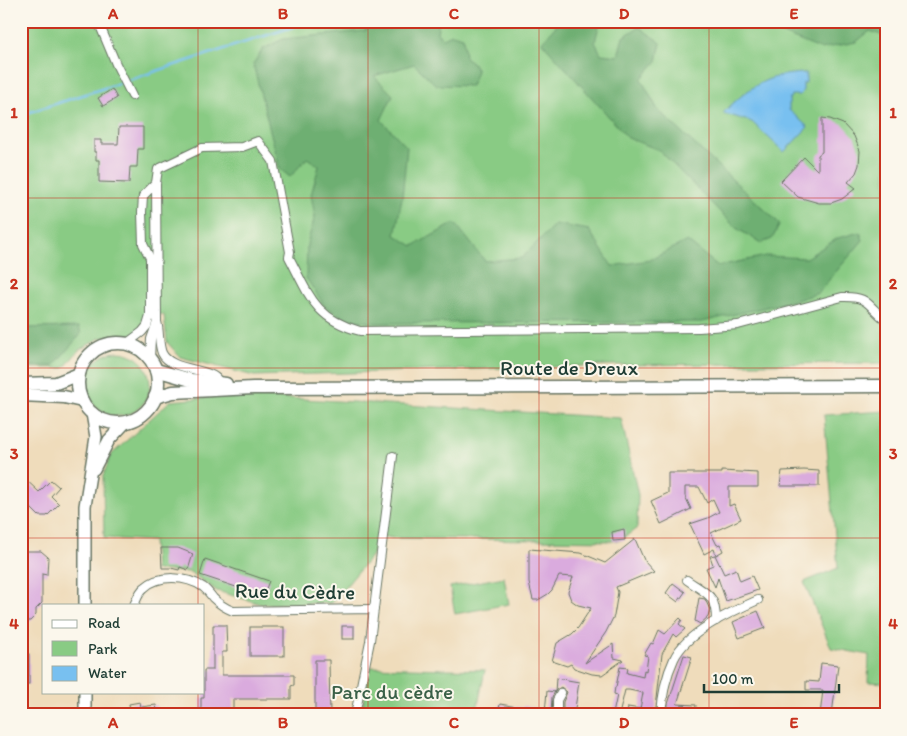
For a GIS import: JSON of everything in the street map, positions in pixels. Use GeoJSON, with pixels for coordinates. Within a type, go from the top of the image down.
{"type":"FeatureCollection","features":[{"type":"Feature","properties":{"kind":"main road"},"geometry":{"type":"LineString","coordinates":[[110,344],[126,344],[135,347],[153,364],[158,379],[155,397],[148,409],[138,417],[126,422],[104,420],[92,414],[82,401],[78,383],[79,374],[83,363],[90,354],[99,348],[110,344]]}},
{"type":"Feature","properties":{"kind":"main road","name":"Route de Dreux"},"geometry":{"type":"LineString","coordinates":[[153,364],[183,378],[253,388]]}},
{"type":"Feature","properties":{"kind":"main road"},"geometry":{"type":"LineString","coordinates":[[21,384],[56,383],[79,374]]}},
{"type":"Feature","properties":{"kind":"main road","name":"Route de Dreux"},"geometry":{"type":"LineString","coordinates":[[155,397],[173,392],[253,388],[886,386]]}},
{"type":"Feature","properties":{"kind":"main road"},"geometry":{"type":"LineString","coordinates":[[21,395],[64,397],[82,401]]}},
{"type":"Feature","properties":{"kind":"main road"},"geometry":{"type":"LineString","coordinates":[[85,604],[85,506],[96,437],[92,414]]}},
{"type":"Feature","properties":{"kind":"main road"},"geometry":{"type":"LineString","coordinates":[[88,482],[109,440],[126,422]]}},
{"type":"Feature","properties":{"kind":"main road"},"geometry":{"type":"LineString","coordinates":[[85,694],[85,715]]}},
{"type":"Feature","properties":{"kind":"street"},"geometry":{"type":"LineString","coordinates":[[98,21],[132,96]]}},
{"type":"Feature","properties":{"kind":"street"},"geometry":{"type":"LineString","coordinates":[[220,383],[214,376],[178,365],[166,358],[161,351],[157,322],[156,184],[158,169],[202,148],[242,147],[258,141],[273,161],[290,252],[289,258],[316,305],[326,316],[343,326],[360,331],[699,328],[738,325],[842,297],[854,297],[869,303],[886,320]]}},
{"type":"Feature","properties":{"kind":"street"},"geometry":{"type":"LineString","coordinates":[[126,344],[142,332],[147,326],[150,316],[150,258],[144,244],[142,212],[143,196],[156,184]]}},
{"type":"Feature","properties":{"kind":"street"},"geometry":{"type":"LineString","coordinates":[[153,364],[151,339],[157,322]]}},
{"type":"Feature","properties":{"kind":"street"},"geometry":{"type":"LineString","coordinates":[[374,609],[393,456]]}},
{"type":"Feature","properties":{"kind":"street","name":"Rue du Cèdre"},"geometry":{"type":"LineString","coordinates":[[134,604],[140,592],[150,583],[159,579],[179,578],[190,581],[207,590],[217,602],[232,611],[374,609],[370,641],[355,715]]}},
{"type":"Feature","properties":{"kind":"street"},"geometry":{"type":"LineString","coordinates":[[687,580],[715,601],[716,620]]}},
{"type":"Feature","properties":{"kind":"street"},"geometry":{"type":"LineString","coordinates":[[661,715],[662,697],[674,658],[682,647],[725,614],[758,600]]}},
{"type":"Feature","properties":{"kind":"street"},"geometry":{"type":"LineString","coordinates":[[557,715],[558,700],[561,693]]}},
{"type":"Feature","properties":{"kind":"green space"},"geometry":{"type":"Polygon","coordinates":[[[21,21],[886,21],[886,363],[609,365],[254,376],[180,357],[167,342],[164,315],[148,313],[137,334],[100,338],[79,350],[64,368],[21,368],[21,21]]]}},
{"type":"Feature","properties":{"kind":"green space"},"geometry":{"type":"Polygon","coordinates":[[[372,21],[439,21],[437,33],[443,38],[452,34],[463,37],[465,57],[473,63],[477,71],[471,86],[436,85],[414,64],[374,76],[393,95],[381,120],[407,147],[402,198],[395,235],[413,246],[455,223],[485,261],[522,258],[555,224],[589,230],[612,266],[650,260],[687,241],[718,266],[766,256],[806,258],[838,238],[860,232],[863,240],[818,293],[702,322],[375,323],[346,319],[325,306],[306,278],[307,244],[315,216],[311,195],[319,166],[307,158],[290,177],[280,169],[253,64],[263,49],[283,39],[365,31],[372,21]]]}},
{"type":"Feature","properties":{"kind":"green space"},"geometry":{"type":"Polygon","coordinates":[[[560,21],[600,21],[595,42],[601,54],[618,56],[623,37],[639,27],[661,43],[657,61],[641,79],[658,110],[780,224],[772,239],[761,243],[736,228],[659,150],[628,138],[542,42],[560,21]]]}},
{"type":"Feature","properties":{"kind":"green space"},"geometry":{"type":"Polygon","coordinates":[[[763,21],[886,21],[886,37],[870,31],[856,42],[820,49],[763,26],[763,21]]]}},
{"type":"Feature","properties":{"kind":"green space"},"geometry":{"type":"Polygon","coordinates":[[[79,327],[81,334],[53,366],[21,366],[21,328],[79,327]]]}},
{"type":"Feature","properties":{"kind":"green space"},"geometry":{"type":"Polygon","coordinates":[[[112,352],[124,352],[141,361],[148,372],[150,384],[148,396],[141,407],[124,416],[112,416],[100,411],[91,402],[86,390],[86,378],[91,366],[100,357],[112,352]]]}},
{"type":"Feature","properties":{"kind":"green space"},"geometry":{"type":"Polygon","coordinates":[[[237,395],[621,418],[638,495],[637,528],[621,540],[613,541],[392,538],[377,535],[372,555],[332,603],[261,604],[217,591],[190,572],[155,570],[153,541],[104,538],[103,476],[111,455],[170,401],[237,395]]]}},
{"type":"Feature","properties":{"kind":"green space"},"geometry":{"type":"Polygon","coordinates":[[[886,411],[886,683],[868,682],[869,655],[831,648],[804,582],[838,568],[824,415],[886,411]]]}},
{"type":"Feature","properties":{"kind":"green space"},"geometry":{"type":"Polygon","coordinates":[[[504,577],[509,604],[455,614],[450,587],[504,577]]]}},
{"type":"Feature","properties":{"kind":"green space","name":"Parc du cèdre"},"geometry":{"type":"Polygon","coordinates":[[[369,667],[485,670],[476,715],[361,715],[369,667]]]}},
{"type":"Feature","properties":{"kind":"water"},"geometry":{"type":"Polygon","coordinates":[[[806,73],[806,83],[803,83],[803,90],[800,95],[792,95],[789,99],[789,110],[808,127],[784,152],[752,122],[723,113],[742,95],[760,83],[780,76],[806,73]]]}},
{"type":"Feature","properties":{"kind":"building"},"geometry":{"type":"Polygon","coordinates":[[[112,89],[117,98],[103,106],[98,98],[112,89]]]}},
{"type":"Feature","properties":{"kind":"building"},"geometry":{"type":"Polygon","coordinates":[[[822,118],[843,124],[854,136],[860,151],[859,165],[856,173],[848,182],[856,188],[842,199],[831,203],[819,203],[798,197],[781,181],[804,157],[818,171],[818,155],[822,152],[822,118]]]}},
{"type":"Feature","properties":{"kind":"building"},"geometry":{"type":"Polygon","coordinates":[[[119,127],[143,127],[143,149],[138,149],[137,167],[130,167],[129,183],[99,182],[99,160],[96,160],[96,152],[94,152],[94,140],[101,140],[101,144],[118,144],[119,127]]]}},
{"type":"Feature","properties":{"kind":"building"},"geometry":{"type":"Polygon","coordinates":[[[722,471],[758,473],[758,487],[729,487],[729,506],[734,504],[741,519],[711,533],[717,545],[720,544],[723,551],[716,555],[714,549],[704,554],[690,524],[719,512],[713,499],[707,503],[699,487],[685,487],[685,496],[691,509],[661,524],[651,501],[668,493],[668,473],[722,473],[722,471]]]}},
{"type":"Feature","properties":{"kind":"building"},"geometry":{"type":"Polygon","coordinates":[[[782,471],[819,471],[819,486],[780,486],[782,471]]]}},
{"type":"Feature","properties":{"kind":"building"},"geometry":{"type":"Polygon","coordinates":[[[21,475],[39,492],[51,480],[59,487],[51,496],[59,504],[47,516],[39,516],[31,508],[27,512],[21,506],[21,475]]]}},
{"type":"Feature","properties":{"kind":"building"},"geometry":{"type":"Polygon","coordinates":[[[624,529],[625,540],[613,541],[612,532],[624,529]]]}},
{"type":"Feature","properties":{"kind":"building"},"geometry":{"type":"Polygon","coordinates":[[[635,539],[644,560],[654,571],[616,587],[618,592],[614,616],[606,632],[585,663],[613,644],[614,658],[623,660],[602,675],[574,668],[571,664],[567,666],[552,661],[557,643],[578,628],[591,608],[578,605],[571,600],[568,592],[573,577],[559,576],[548,594],[538,600],[533,600],[529,583],[529,549],[581,553],[605,563],[635,539]]]}},
{"type":"Feature","properties":{"kind":"building"},"geometry":{"type":"Polygon","coordinates":[[[161,548],[178,548],[193,554],[188,570],[180,567],[179,570],[162,568],[161,548]]]}},
{"type":"Feature","properties":{"kind":"building"},"geometry":{"type":"Polygon","coordinates":[[[24,551],[41,551],[48,557],[47,575],[42,574],[42,603],[36,609],[36,615],[30,621],[25,621],[25,615],[21,615],[21,586],[24,586],[24,569],[21,569],[21,557],[24,558],[24,551]]]}},
{"type":"Feature","properties":{"kind":"building"},"geometry":{"type":"Polygon","coordinates":[[[715,555],[724,574],[736,569],[740,581],[752,576],[758,590],[726,601],[718,578],[715,587],[706,568],[713,565],[710,556],[715,555]]]}},
{"type":"Feature","properties":{"kind":"building"},"geometry":{"type":"Polygon","coordinates":[[[205,559],[269,581],[263,596],[200,575],[205,559]]]}},
{"type":"Feature","properties":{"kind":"building"},"geometry":{"type":"Polygon","coordinates":[[[673,583],[685,592],[678,602],[666,593],[673,583]]]}},
{"type":"Feature","properties":{"kind":"building"},"geometry":{"type":"Polygon","coordinates":[[[699,598],[705,599],[710,610],[708,617],[700,624],[695,621],[699,598]]]}},
{"type":"Feature","properties":{"kind":"building"},"geometry":{"type":"Polygon","coordinates":[[[758,611],[765,628],[739,638],[733,622],[758,611]]]}},
{"type":"Feature","properties":{"kind":"building"},"geometry":{"type":"Polygon","coordinates":[[[680,618],[682,620],[679,624],[685,629],[676,637],[673,634],[662,654],[655,715],[627,715],[628,707],[640,709],[643,693],[629,690],[625,690],[619,715],[613,714],[617,695],[614,694],[615,687],[620,667],[628,668],[627,673],[643,677],[644,670],[646,671],[648,656],[644,655],[651,643],[653,644],[659,630],[665,634],[680,618]]]}},
{"type":"Feature","properties":{"kind":"building"},"geometry":{"type":"Polygon","coordinates":[[[213,625],[226,625],[227,652],[222,652],[222,675],[294,675],[294,685],[291,686],[291,699],[233,699],[233,715],[201,713],[201,698],[204,698],[205,694],[205,670],[213,670],[213,625]]]}},
{"type":"Feature","properties":{"kind":"building"},"geometry":{"type":"Polygon","coordinates":[[[342,626],[354,626],[354,639],[342,639],[342,626]]]}},
{"type":"Feature","properties":{"kind":"building"},"geometry":{"type":"Polygon","coordinates":[[[250,627],[284,627],[284,656],[250,656],[250,627]]]}},
{"type":"Feature","properties":{"kind":"building"},"geometry":{"type":"Polygon","coordinates":[[[21,654],[29,654],[29,684],[21,684],[21,654]]]}},
{"type":"Feature","properties":{"kind":"building"},"geometry":{"type":"Polygon","coordinates":[[[684,655],[692,657],[677,704],[696,705],[695,715],[667,715],[668,704],[684,655]]]}},
{"type":"Feature","properties":{"kind":"building"},"geometry":{"type":"Polygon","coordinates":[[[315,660],[329,660],[330,715],[315,715],[315,660]]]}},
{"type":"Feature","properties":{"kind":"building"},"geometry":{"type":"Polygon","coordinates":[[[821,663],[838,665],[832,715],[820,715],[823,690],[806,690],[806,681],[819,682],[821,663]]]}},
{"type":"Feature","properties":{"kind":"building"},"geometry":{"type":"Polygon","coordinates":[[[556,678],[579,682],[574,715],[563,715],[563,702],[567,692],[561,687],[555,692],[556,678]]]}},
{"type":"Feature","properties":{"kind":"building"},"geometry":{"type":"Polygon","coordinates":[[[547,691],[555,692],[552,697],[551,713],[545,713],[547,691]]]}},
{"type":"Feature","properties":{"kind":"building"},"geometry":{"type":"Polygon","coordinates":[[[140,702],[141,707],[156,705],[158,715],[131,715],[129,704],[140,702]]]}},
{"type":"Feature","properties":{"kind":"building"},"geometry":{"type":"Polygon","coordinates":[[[500,704],[536,708],[539,711],[539,715],[498,715],[500,704]]]}},
{"type":"Feature","properties":{"kind":"waterway"},"geometry":{"type":"LineString","coordinates":[[21,115],[311,21]]}}]}
